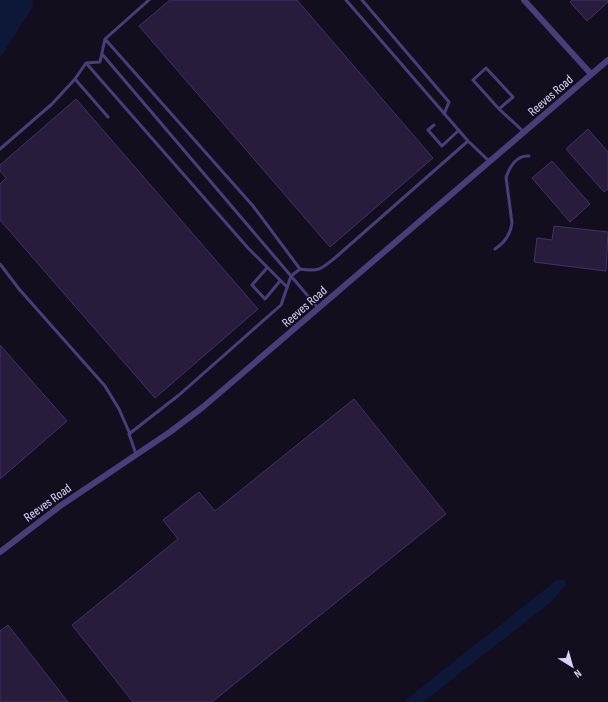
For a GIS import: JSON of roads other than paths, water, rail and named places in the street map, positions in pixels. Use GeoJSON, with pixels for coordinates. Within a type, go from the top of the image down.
{"type":"FeatureCollection","features":[{"type":"Feature","properties":{"kind":"street"},"geometry":{"type":"LineString","coordinates":[[524,0],[591,74]]}},
{"type":"Feature","properties":{"kind":"street","name":"Reeves Road"},"geometry":{"type":"LineString","coordinates":[[0,552],[66,502],[203,407],[608,60]]}},
{"type":"Feature","properties":{"kind":"lane"},"geometry":{"type":"LineString","coordinates":[[86,63],[100,62],[105,39],[149,0]]}},
{"type":"Feature","properties":{"kind":"lane"},"geometry":{"type":"LineString","coordinates":[[346,0],[444,114],[489,161]]}},
{"type":"Feature","properties":{"kind":"lane"},"geometry":{"type":"LineString","coordinates":[[362,0],[449,102],[444,114]]}},
{"type":"Feature","properties":{"kind":"lane"},"geometry":{"type":"LineString","coordinates":[[105,39],[253,206],[300,269]]}},
{"type":"Feature","properties":{"kind":"lane"},"geometry":{"type":"LineString","coordinates":[[102,54],[318,308]]}},
{"type":"Feature","properties":{"kind":"lane"},"geometry":{"type":"LineString","coordinates":[[0,149],[52,104],[75,79],[86,63]]}},
{"type":"Feature","properties":{"kind":"lane"},"geometry":{"type":"LineString","coordinates":[[86,63],[243,243],[287,287]]}},
{"type":"Feature","properties":{"kind":"lane"},"geometry":{"type":"LineString","coordinates":[[499,109],[513,97],[486,68],[473,80],[499,109],[524,132]]}},
{"type":"Feature","properties":{"kind":"lane"},"geometry":{"type":"LineString","coordinates":[[75,79],[108,117]]}},
{"type":"Feature","properties":{"kind":"lane"},"geometry":{"type":"LineString","coordinates":[[434,125],[428,130],[442,146],[459,130]]}},
{"type":"Feature","properties":{"kind":"lane"},"geometry":{"type":"LineString","coordinates":[[130,434],[179,395],[281,305],[291,276],[300,269],[320,270],[468,140]]}},
{"type":"Feature","properties":{"kind":"lane"},"geometry":{"type":"LineString","coordinates":[[494,249],[505,242],[511,230],[512,223],[506,177],[518,158],[523,155],[529,156]]}},
{"type":"Feature","properties":{"kind":"lane"},"geometry":{"type":"LineString","coordinates":[[0,264],[24,295],[105,386],[119,409],[130,434],[136,454]]}},
{"type":"Feature","properties":{"kind":"lane"},"geometry":{"type":"LineString","coordinates":[[267,268],[252,285],[265,299],[280,281]]}},
{"type":"Feature","properties":{"kind":"water"},"geometry":{"type":"Polygon","coordinates":[[[0,0],[32,0],[33,6],[0,56],[0,0]]]}},
{"type":"Feature","properties":{"kind":"water"},"geometry":{"type":"Polygon","coordinates":[[[557,580],[564,580],[566,585],[551,602],[423,702],[403,702],[557,580]]]}}]}
